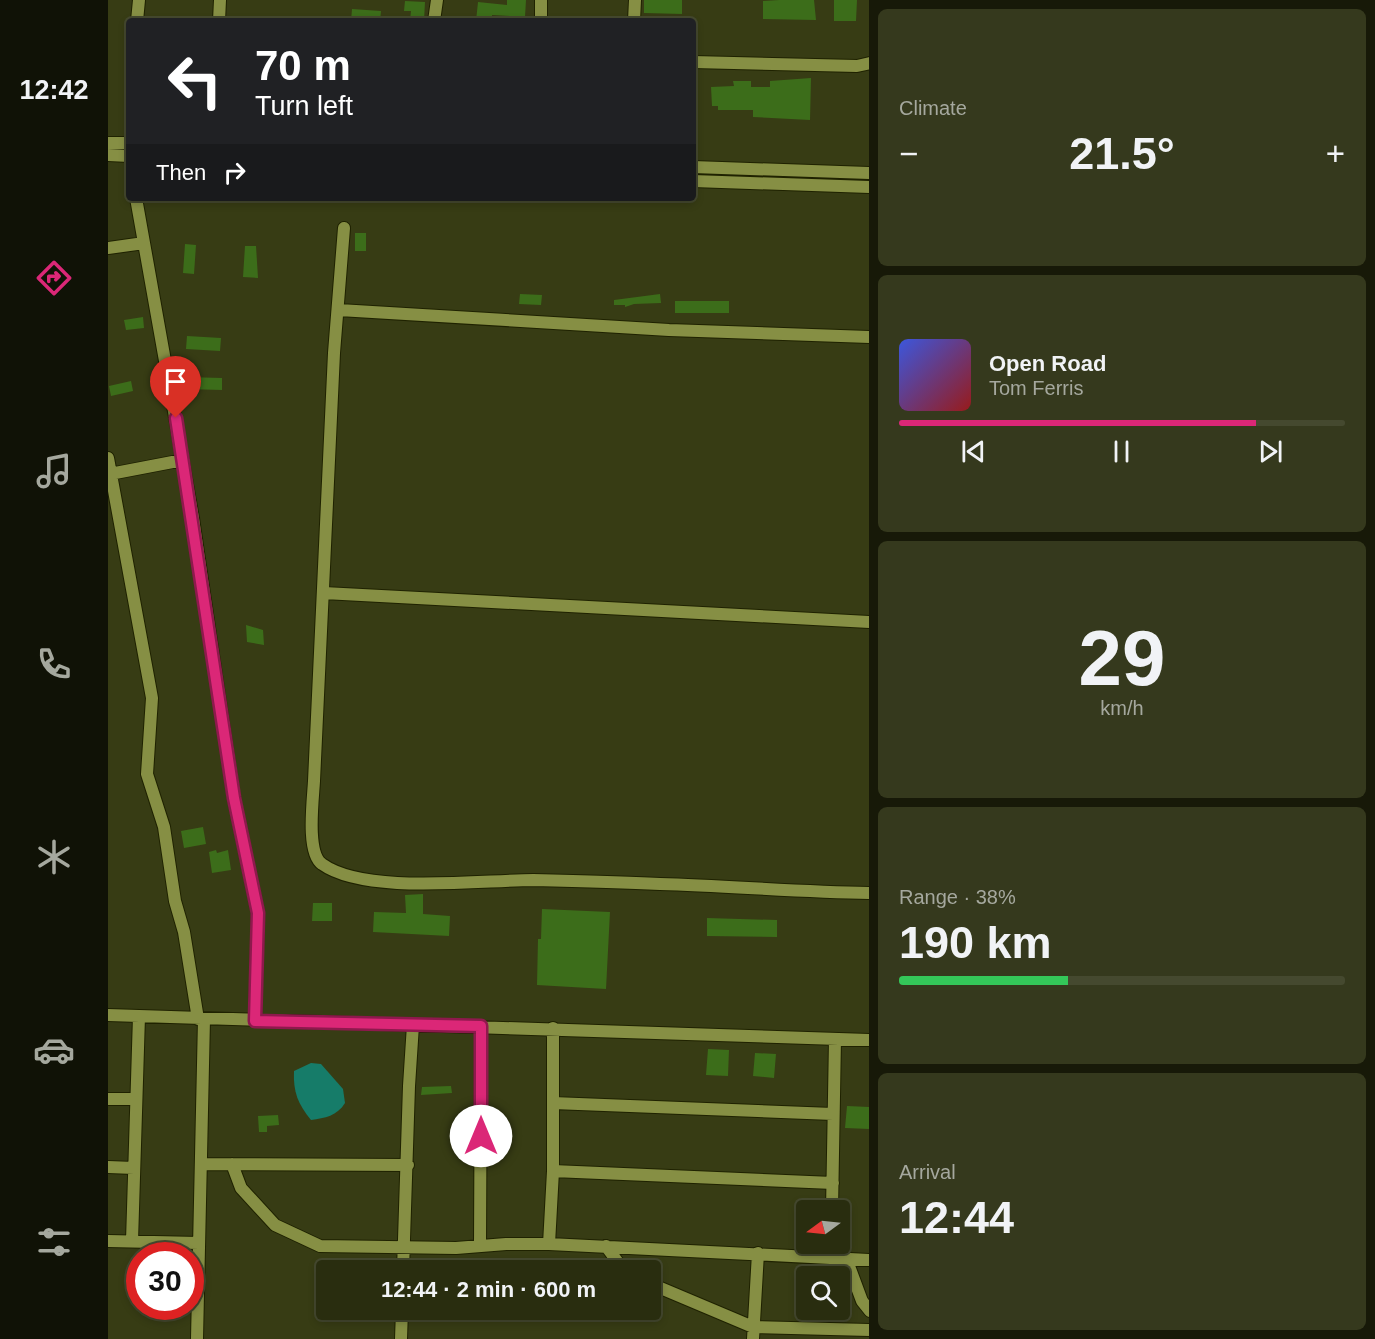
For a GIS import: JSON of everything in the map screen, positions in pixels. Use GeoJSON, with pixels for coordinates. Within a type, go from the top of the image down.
{"type":"FeatureCollection","features":[{"type":"Feature","properties":{"kind":"street"},"geometry":{"type":"LineString","coordinates":[[137,18],[139,0]]}},
{"type":"Feature","properties":{"kind":"street"},"geometry":{"type":"LineString","coordinates":[[219,18],[220,0]]}},
{"type":"Feature","properties":{"kind":"street"},"geometry":{"type":"LineString","coordinates":[[434,18],[437,0]]}},
{"type":"Feature","properties":{"kind":"street"},"geometry":{"type":"LineString","coordinates":[[541,0],[541,18]]}},
{"type":"Feature","properties":{"kind":"street"},"geometry":{"type":"LineString","coordinates":[[634,18],[635,0]]}},
{"type":"Feature","properties":{"kind":"street"},"geometry":{"type":"LineString","coordinates":[[696,62],[857,66],[869,63]]}},
{"type":"Feature","properties":{"kind":"street"},"geometry":{"type":"LineString","coordinates":[[108,142],[126,149]]}},
{"type":"Feature","properties":{"kind":"street"},"geometry":{"type":"LineString","coordinates":[[108,155],[126,151]]}},
{"type":"Feature","properties":{"kind":"street"},"geometry":{"type":"LineString","coordinates":[[696,167],[869,173]]}},
{"type":"Feature","properties":{"kind":"street"},"geometry":{"type":"LineString","coordinates":[[696,181],[869,187]]}},
{"type":"Feature","properties":{"kind":"street"},"geometry":{"type":"LineString","coordinates":[[137,201],[183,460],[234,798],[258,913],[255,1021]]}},
{"type":"Feature","properties":{"kind":"street"},"geometry":{"type":"LineString","coordinates":[[344,228],[334,353],[312,836],[315,854],[320,863],[336,873],[372,880],[418,883],[531,880],[869,893]]}},
{"type":"Feature","properties":{"kind":"street"},"geometry":{"type":"LineString","coordinates":[[108,248],[144,243]]}},
{"type":"Feature","properties":{"kind":"street"},"geometry":{"type":"LineString","coordinates":[[339,310],[657,329],[869,336]]}},
{"type":"Feature","properties":{"kind":"street"},"geometry":{"type":"LineString","coordinates":[[108,458],[110,480],[152,698],[147,774],[164,827],[175,901],[184,932],[201,1019],[199,1242]]}},
{"type":"Feature","properties":{"kind":"street"},"geometry":{"type":"LineString","coordinates":[[110,480],[183,460]]}},
{"type":"Feature","properties":{"kind":"street"},"geometry":{"type":"LineString","coordinates":[[324,593],[869,622]]}},
{"type":"Feature","properties":{"kind":"street"},"geometry":{"type":"LineString","coordinates":[[108,1015],[869,1040]]}},
{"type":"Feature","properties":{"kind":"street"},"geometry":{"type":"LineString","coordinates":[[132,1241],[138,1016]]}},
{"type":"Feature","properties":{"kind":"street"},"geometry":{"type":"LineString","coordinates":[[403,1260],[413,1025]]}},
{"type":"Feature","properties":{"kind":"street"},"geometry":{"type":"LineString","coordinates":[[480,1245],[481,1026]]}},
{"type":"Feature","properties":{"kind":"street"},"geometry":{"type":"LineString","coordinates":[[549,1244],[553,1171],[553,1028]]}},
{"type":"Feature","properties":{"kind":"street"},"geometry":{"type":"LineString","coordinates":[[832,1200],[835,1039]]}},
{"type":"Feature","properties":{"kind":"street"},"geometry":{"type":"LineString","coordinates":[[108,1099],[136,1099]]}},
{"type":"Feature","properties":{"kind":"street"},"geometry":{"type":"LineString","coordinates":[[553,1103],[833,1114]]}},
{"type":"Feature","properties":{"kind":"street"},"geometry":{"type":"LineString","coordinates":[[201,1164],[408,1165]]}},
{"type":"Feature","properties":{"kind":"street"},"geometry":{"type":"LineString","coordinates":[[232,1164],[241,1188],[275,1225],[320,1246],[456,1248],[480,1245],[549,1244],[869,1260]]}},
{"type":"Feature","properties":{"kind":"street"},"geometry":{"type":"LineString","coordinates":[[108,1167],[134,1168]]}},
{"type":"Feature","properties":{"kind":"street"},"geometry":{"type":"LineString","coordinates":[[553,1171],[832,1183]]}},
{"type":"Feature","properties":{"kind":"street"},"geometry":{"type":"LineString","coordinates":[[108,1241],[166,1242]]}},
{"type":"Feature","properties":{"kind":"street"},"geometry":{"type":"LineString","coordinates":[[606,1246],[616,1260]]}},
{"type":"Feature","properties":{"kind":"street"},"geometry":{"type":"LineString","coordinates":[[753,1333],[758,1253]]}},
{"type":"Feature","properties":{"kind":"street"},"geometry":{"type":"LineString","coordinates":[[831,1254],[831,1258]]}},
{"type":"Feature","properties":{"kind":"street"},"geometry":{"type":"LineString","coordinates":[[846,1258],[862,1301],[869,1310]]}},
{"type":"Feature","properties":{"kind":"street"},"geometry":{"type":"LineString","coordinates":[[661,1289],[753,1333],[826,1333],[869,1330]]}},
{"type":"Feature","properties":{"kind":"street"},"geometry":{"type":"LineString","coordinates":[[197,1320],[197,1339]]}},
{"type":"Feature","properties":{"kind":"street"},"geometry":{"type":"LineString","coordinates":[[401,1339],[402,1320]]}},
{"type":"Feature","properties":{"kind":"water"},"geometry":{"type":"Polygon","coordinates":[[[311,1063],[321,1064],[343,1089],[345,1103],[334,1114],[311,1120],[297,1097],[294,1071],[311,1063]]]}},
{"type":"Feature","properties":{"kind":"building"},"geometry":{"type":"Polygon","coordinates":[[[507,0],[526,0],[525,17],[492,15],[492,18],[476,18],[478,2],[507,5],[507,0]]]}},
{"type":"Feature","properties":{"kind":"building"},"geometry":{"type":"Polygon","coordinates":[[[644,0],[682,0],[682,14],[644,13],[644,0]]]}},
{"type":"Feature","properties":{"kind":"building"},"geometry":{"type":"Polygon","coordinates":[[[814,0],[816,20],[763,19],[763,1],[814,0]]]}},
{"type":"Feature","properties":{"kind":"building"},"geometry":{"type":"Polygon","coordinates":[[[834,0],[857,0],[856,21],[834,21],[834,0]]]}},
{"type":"Feature","properties":{"kind":"building"},"geometry":{"type":"Polygon","coordinates":[[[405,1],[425,2],[424,18],[410,18],[411,11],[404,11],[405,1]]]}},
{"type":"Feature","properties":{"kind":"building"},"geometry":{"type":"Polygon","coordinates":[[[352,9],[381,11],[380,18],[351,18],[352,9]]]}},
{"type":"Feature","properties":{"kind":"building"},"geometry":{"type":"Polygon","coordinates":[[[811,78],[810,120],[753,117],[753,110],[718,110],[718,106],[712,106],[711,87],[734,86],[733,81],[751,81],[751,87],[770,87],[770,81],[811,78]]]}},
{"type":"Feature","properties":{"kind":"building"},"geometry":{"type":"Polygon","coordinates":[[[355,233],[366,233],[366,251],[355,251],[355,233]]]}},
{"type":"Feature","properties":{"kind":"building"},"geometry":{"type":"Polygon","coordinates":[[[185,244],[196,245],[194,274],[183,273],[185,244]]]}},
{"type":"Feature","properties":{"kind":"building"},"geometry":{"type":"Polygon","coordinates":[[[245,246],[256,246],[258,278],[243,277],[245,246]]]}},
{"type":"Feature","properties":{"kind":"building"},"geometry":{"type":"Polygon","coordinates":[[[520,294],[542,295],[541,305],[519,304],[520,294]]]}},
{"type":"Feature","properties":{"kind":"building"},"geometry":{"type":"Polygon","coordinates":[[[660,294],[661,303],[634,304],[625,307],[625,305],[614,305],[614,300],[660,294]]]}},
{"type":"Feature","properties":{"kind":"building"},"geometry":{"type":"Polygon","coordinates":[[[675,301],[729,301],[729,313],[675,313],[675,301]]]}},
{"type":"Feature","properties":{"kind":"building"},"geometry":{"type":"Polygon","coordinates":[[[143,317],[144,328],[126,330],[124,320],[143,317]]]}},
{"type":"Feature","properties":{"kind":"building"},"geometry":{"type":"Polygon","coordinates":[[[187,336],[221,338],[220,351],[186,349],[187,336]]]}},
{"type":"Feature","properties":{"kind":"building"},"geometry":{"type":"Polygon","coordinates":[[[186,377],[222,378],[222,390],[186,389],[186,377]]]}},
{"type":"Feature","properties":{"kind":"building"},"geometry":{"type":"Polygon","coordinates":[[[131,381],[133,391],[111,396],[109,386],[131,381]]]}},
{"type":"Feature","properties":{"kind":"building"},"geometry":{"type":"Polygon","coordinates":[[[246,625],[263,630],[264,645],[247,642],[246,625]]]}},
{"type":"Feature","properties":{"kind":"building"},"geometry":{"type":"Polygon","coordinates":[[[203,827],[206,844],[184,848],[181,831],[203,827]]]}},
{"type":"Feature","properties":{"kind":"building"},"geometry":{"type":"Polygon","coordinates":[[[216,850],[217,853],[228,850],[231,870],[212,873],[209,852],[216,850]]]}},
{"type":"Feature","properties":{"kind":"building"},"geometry":{"type":"Polygon","coordinates":[[[423,894],[423,914],[450,916],[449,936],[373,932],[374,912],[406,913],[405,895],[423,894]]]}},
{"type":"Feature","properties":{"kind":"building"},"geometry":{"type":"Polygon","coordinates":[[[313,903],[332,903],[332,921],[312,921],[313,903]]]}},
{"type":"Feature","properties":{"kind":"building"},"geometry":{"type":"Polygon","coordinates":[[[542,909],[610,912],[606,989],[537,985],[538,939],[541,939],[542,909]]]}},
{"type":"Feature","properties":{"kind":"building"},"geometry":{"type":"Polygon","coordinates":[[[707,918],[777,920],[777,937],[707,936],[707,918]]]}},
{"type":"Feature","properties":{"kind":"building"},"geometry":{"type":"Polygon","coordinates":[[[708,1049],[729,1050],[728,1076],[706,1075],[708,1049]]]}},
{"type":"Feature","properties":{"kind":"building"},"geometry":{"type":"Polygon","coordinates":[[[755,1053],[776,1054],[774,1078],[753,1076],[755,1053]]]}},
{"type":"Feature","properties":{"kind":"building"},"geometry":{"type":"Polygon","coordinates":[[[451,1086],[452,1093],[421,1095],[422,1087],[451,1086]]]}},
{"type":"Feature","properties":{"kind":"building"},"geometry":{"type":"Polygon","coordinates":[[[847,1106],[869,1107],[869,1129],[845,1128],[847,1106]]]}},
{"type":"Feature","properties":{"kind":"building"},"geometry":{"type":"Polygon","coordinates":[[[278,1115],[279,1125],[267,1126],[267,1132],[259,1132],[258,1116],[278,1115]]]}},
{"type":"Feature","properties":{"kind":"route"},"geometry":{"type":"LineString","coordinates":[[176,418],[206,602],[234,798],[258,913],[255,1021],[481,1026],[481,1136]]}}]}
